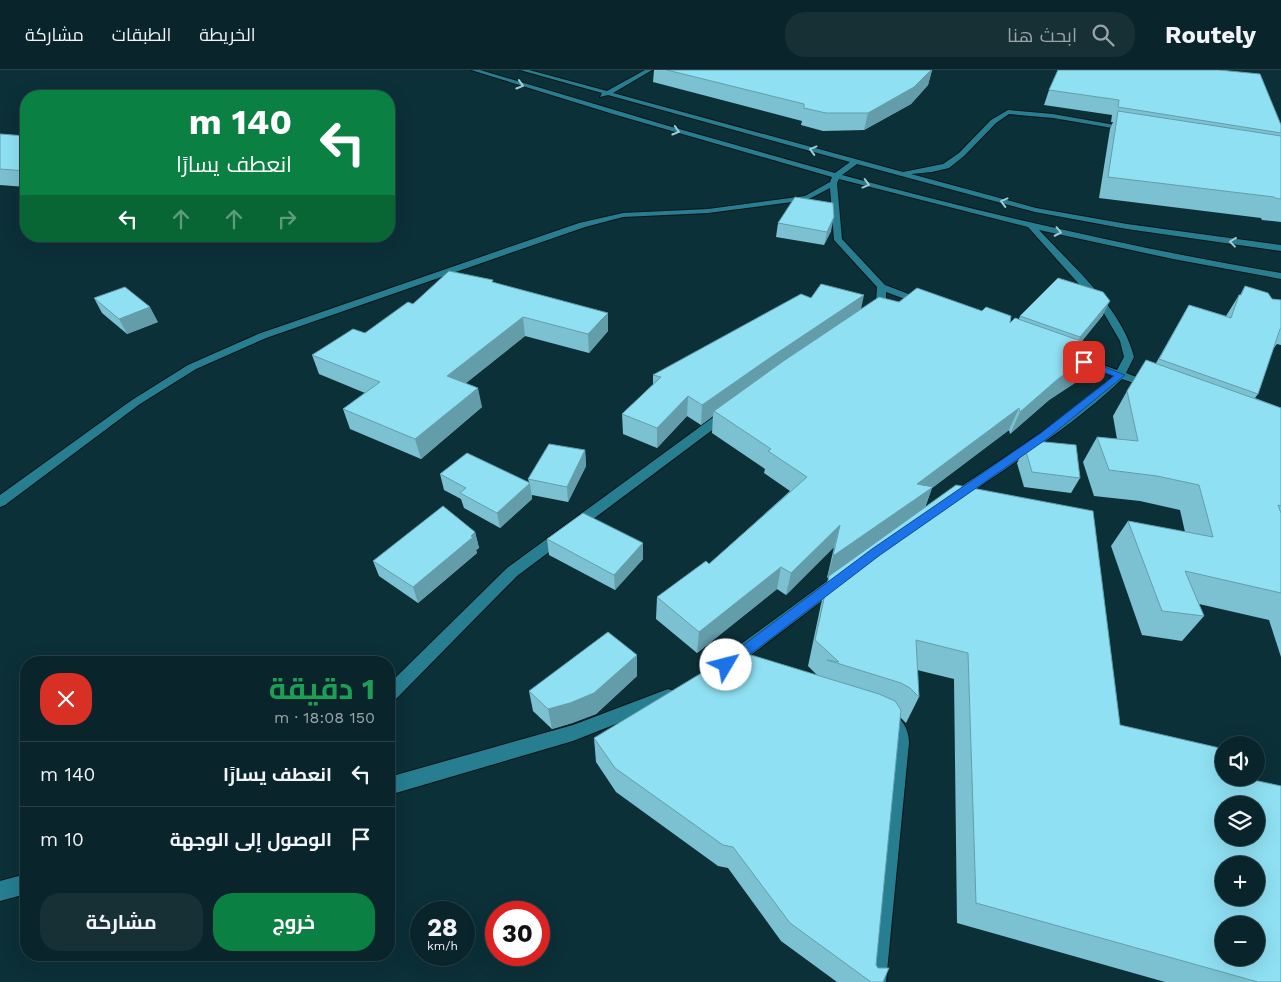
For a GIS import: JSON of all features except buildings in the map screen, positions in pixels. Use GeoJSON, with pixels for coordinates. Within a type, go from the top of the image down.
{"type":"FeatureCollection","features":[{"type":"Feature","properties":{"kind":"street"},"geometry":{"type":"LineString","coordinates":[[474,70],[834,179],[1171,257],[1281,276]]}},
{"type":"Feature","properties":{"kind":"street"},"geometry":{"type":"LineString","coordinates":[[523,70],[1035,210],[1093,222],[1281,248]]}},
{"type":"Feature","properties":{"kind":"street"},"geometry":{"type":"LineString","coordinates":[[583,104],[606,94],[649,70]]}},
{"type":"Feature","properties":{"kind":"street"},"geometry":{"type":"LineString","coordinates":[[902,173],[946,166],[973,143],[1001,114],[1008,112],[1052,116],[1138,130]]}},
{"type":"Feature","properties":{"kind":"street"},"geometry":{"type":"LineString","coordinates":[[0,502],[136,402],[192,367],[262,336],[582,225],[613,216],[708,211],[807,198],[856,161]]}},
{"type":"Feature","properties":{"kind":"street"},"geometry":{"type":"LineString","coordinates":[[946,166],[951,174]]}},
{"type":"Feature","properties":{"kind":"street"},"geometry":{"type":"LineString","coordinates":[[834,179],[838,240],[882,287],[937,308]]}},
{"type":"Feature","properties":{"kind":"street"},"geometry":{"type":"LineString","coordinates":[[956,182],[961,190]]}},
{"type":"Feature","properties":{"kind":"street"},"geometry":{"type":"LineString","coordinates":[[940,508],[1044,435],[1120,375],[1129,357],[1125,341],[1106,309],[1031,226]]}},
{"type":"Feature","properties":{"kind":"street"},"geometry":{"type":"LineString","coordinates":[[862,320],[878,309],[881,303],[882,287]]}},
{"type":"Feature","properties":{"kind":"street"},"geometry":{"type":"LineString","coordinates":[[1065,355],[1166,391]]}},
{"type":"Feature","properties":{"kind":"street"},"geometry":{"type":"LineString","coordinates":[[395,689],[512,572],[741,403]]}},
{"type":"Feature","properties":{"kind":"street"},"geometry":{"type":"LineString","coordinates":[[745,670],[720,669],[852,570]]}},
{"type":"Feature","properties":{"kind":"street"},"geometry":{"type":"LineString","coordinates":[[395,784],[573,733],[680,691]]}},
{"type":"Feature","properties":{"kind":"street"},"geometry":{"type":"LineString","coordinates":[[872,712],[891,720],[900,732],[875,982]]}},
{"type":"Feature","properties":{"kind":"street"},"geometry":{"type":"LineString","coordinates":[[0,891],[20,886]]}},
{"type":"Feature","properties":{"kind":"route"},"geometry":{"type":"LineString","coordinates":[[726,665],[876,552],[1044,435],[1120,375],[1084,362]]}}]}
